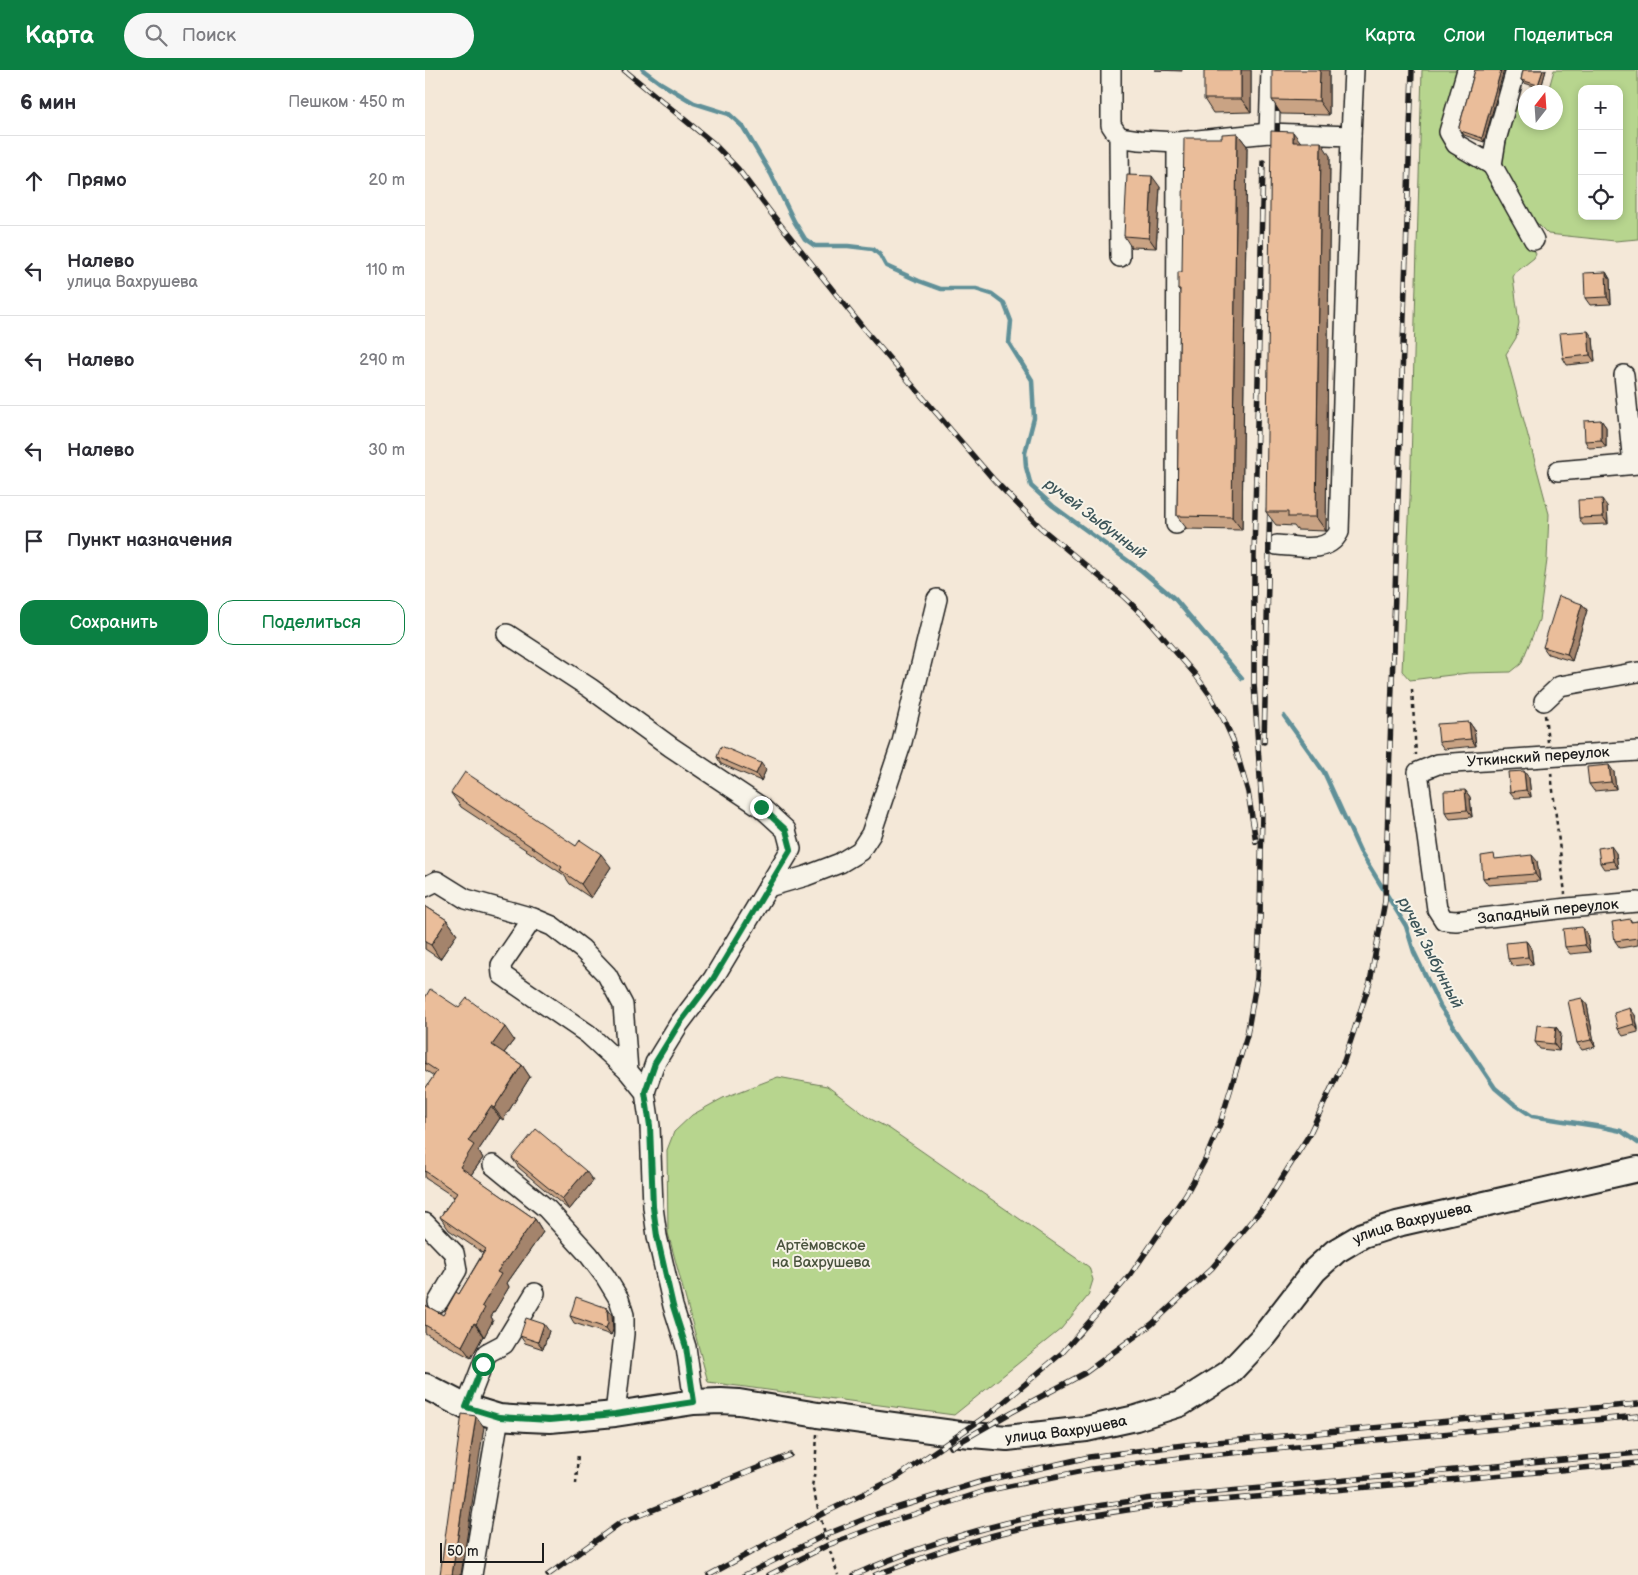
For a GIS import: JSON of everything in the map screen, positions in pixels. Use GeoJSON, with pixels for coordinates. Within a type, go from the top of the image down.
{"type":"FeatureCollection","features":[{"type":"Feature","properties":{"kind":"main road","name":"улица Вахрушева"},"geometry":{"type":"LineString","coordinates":[[425,1386],[466,1407],[499,1417],[550,1420],[615,1414],[694,1402],[739,1402],[959,1434],[1007,1438],[1086,1429],[1136,1418],[1180,1404],[1229,1373],[1263,1337],[1315,1270],[1336,1251],[1363,1235],[1397,1224],[1638,1169]]}},
{"type":"Feature","properties":{"kind":"street"},"geometry":{"type":"LineString","coordinates":[[1111,70],[1111,125],[1119,136],[1120,257]]}},
{"type":"Feature","properties":{"kind":"street"},"geometry":{"type":"LineString","coordinates":[[1269,133],[1271,70]]}},
{"type":"Feature","properties":{"kind":"street"},"geometry":{"type":"LineString","coordinates":[[1277,545],[1320,548],[1335,540],[1339,532],[1354,70]]}},
{"type":"Feature","properties":{"kind":"street"},"geometry":{"type":"LineString","coordinates":[[1467,70],[1449,132],[1456,144],[1492,165],[1534,240]]}},
{"type":"Feature","properties":{"kind":"street"},"geometry":{"type":"LineString","coordinates":[[1492,165],[1496,140],[1516,70]]}},
{"type":"Feature","properties":{"kind":"street"},"geometry":{"type":"LineString","coordinates":[[1119,136],[1139,140],[1177,142],[1269,133],[1351,136]]}},
{"type":"Feature","properties":{"kind":"street"},"geometry":{"type":"LineString","coordinates":[[1176,524],[1177,142]]}},
{"type":"Feature","properties":{"kind":"street"},"geometry":{"type":"LineString","coordinates":[[1558,471],[1636,464],[1623,375]]}},
{"type":"Feature","properties":{"kind":"street"},"geometry":{"type":"LineString","coordinates":[[768,887],[806,876],[840,863],[860,851],[871,834],[902,742],[937,599]]}},
{"type":"Feature","properties":{"kind":"street"},"geometry":{"type":"LineString","coordinates":[[507,634],[590,688],[671,747],[761,807],[786,830],[791,849],[713,979],[679,1024],[655,1063],[645,1092],[650,1126],[653,1207],[657,1236],[673,1306],[686,1347],[694,1402]]}},
{"type":"Feature","properties":{"kind":"street"},"geometry":{"type":"LineString","coordinates":[[1544,701],[1560,686],[1638,672]]}},
{"type":"Feature","properties":{"kind":"street","name":"Уткинский переулок"},"geometry":{"type":"LineString","coordinates":[[1418,772],[1438,764],[1638,751]]}},
{"type":"Feature","properties":{"kind":"street","name":"Западный переулок"},"geometry":{"type":"LineString","coordinates":[[1418,772],[1437,909],[1444,920],[1456,921],[1638,902]]}},
{"type":"Feature","properties":{"kind":"street"},"geometry":{"type":"LineString","coordinates":[[429,879],[466,899],[533,918],[552,926],[582,949],[607,975],[623,1005],[629,1071]]}},
{"type":"Feature","properties":{"kind":"street"},"geometry":{"type":"LineString","coordinates":[[533,918],[501,965],[501,975],[588,1034],[629,1071],[645,1092]]}},
{"type":"Feature","properties":{"kind":"street"},"geometry":{"type":"LineString","coordinates":[[493,1164],[547,1210],[589,1255],[619,1299],[624,1315],[624,1334],[615,1414]]}},
{"type":"Feature","properties":{"kind":"street"},"geometry":{"type":"LineString","coordinates":[[425,1223],[454,1253],[457,1270],[438,1302]]}},
{"type":"Feature","properties":{"kind":"street"},"geometry":{"type":"LineString","coordinates":[[466,1407],[487,1353],[504,1344],[535,1293]]}},
{"type":"Feature","properties":{"kind":"street"},"geometry":{"type":"LineString","coordinates":[[472,1575],[499,1417]]}},
{"type":"Feature","properties":{"kind":"path"},"geometry":{"type":"LineString","coordinates":[[1412,689],[1418,772]]}},
{"type":"Feature","properties":{"kind":"path"},"geometry":{"type":"LineString","coordinates":[[1544,701],[1567,908]]}},
{"type":"Feature","properties":{"kind":"path"},"geometry":{"type":"LineString","coordinates":[[818,1415],[815,1471],[812,1486],[838,1575]]}},
{"type":"Feature","properties":{"kind":"path"},"geometry":{"type":"LineString","coordinates":[[577,1484],[578,1453]]}},
{"type":"Feature","properties":{"kind":"green space"},"geometry":{"type":"Polygon","coordinates":[[[1422,70],[1459,70],[1443,121],[1507,199],[1536,254],[1513,277],[1519,323],[1516,338],[1506,354],[1549,514],[1547,560],[1539,620],[1521,664],[1511,672],[1468,673],[1410,680],[1402,671],[1410,498],[1422,70]]]}},
{"type":"Feature","properties":{"kind":"green space"},"geometry":{"type":"Polygon","coordinates":[[[1554,70],[1638,70],[1638,239],[1615,241],[1548,234],[1531,217],[1513,187],[1502,162],[1513,108],[1518,106],[1518,130],[1563,130],[1563,85],[1550,85],[1554,70]]]}},
{"type":"Feature","properties":{"kind":"green space","name":"Артёмовское на Вахрушева"},"geometry":{"type":"Polygon","coordinates":[[[778,1077],[827,1086],[869,1118],[890,1129],[1089,1267],[1093,1280],[1088,1296],[1061,1329],[954,1415],[708,1382],[668,1233],[667,1150],[674,1132],[692,1115],[723,1098],[778,1077]]]}},
{"type":"Feature","properties":{"kind":"building"},"geometry":{"type":"Polygon","coordinates":[[[1204,70],[1241,70],[1241,99],[1204,99],[1204,70]]]}},
{"type":"Feature","properties":{"kind":"building"},"geometry":{"type":"Polygon","coordinates":[[[1272,70],[1320,70],[1319,101],[1272,100],[1272,70]]]}},
{"type":"Feature","properties":{"kind":"building"},"geometry":{"type":"Polygon","coordinates":[[[1475,70],[1501,70],[1482,138],[1461,131],[1459,127],[1475,70]]]}},
{"type":"Feature","properties":{"kind":"building"},"geometry":{"type":"Polygon","coordinates":[[[1523,70],[1543,70],[1538,85],[1521,80],[1523,70]]]}},
{"type":"Feature","properties":{"kind":"building"},"geometry":{"type":"Polygon","coordinates":[[[1271,131],[1293,132],[1293,142],[1321,142],[1316,517],[1288,517],[1288,512],[1266,512],[1271,131]]]}},
{"type":"Feature","properties":{"kind":"building"},"geometry":{"type":"Polygon","coordinates":[[[1237,133],[1232,517],[1177,516],[1180,289],[1178,289],[1178,272],[1182,272],[1184,138],[1222,138],[1222,134],[1237,133]]]}},
{"type":"Feature","properties":{"kind":"building"},"geometry":{"type":"Polygon","coordinates":[[[1127,175],[1152,176],[1149,238],[1124,236],[1127,175]]]}},
{"type":"Feature","properties":{"kind":"building"},"geometry":{"type":"Polygon","coordinates":[[[1606,272],[1607,297],[1585,298],[1584,273],[1606,272]]]}},
{"type":"Feature","properties":{"kind":"building"},"geometry":{"type":"Polygon","coordinates":[[[1588,331],[1590,355],[1563,358],[1560,333],[1588,331]]]}},
{"type":"Feature","properties":{"kind":"building"},"geometry":{"type":"Polygon","coordinates":[[[1601,420],[1601,440],[1585,441],[1584,421],[1601,420]]]}},
{"type":"Feature","properties":{"kind":"building"},"geometry":{"type":"Polygon","coordinates":[[[1602,499],[1603,517],[1579,518],[1578,500],[1602,499]]]}},
{"type":"Feature","properties":{"kind":"building"},"geometry":{"type":"Polygon","coordinates":[[[1559,596],[1582,604],[1567,654],[1543,647],[1559,596]]]}},
{"type":"Feature","properties":{"kind":"building"},"geometry":{"type":"Polygon","coordinates":[[[1469,722],[1471,739],[1439,742],[1437,724],[1469,722]]]}},
{"type":"Feature","properties":{"kind":"building"},"geometry":{"type":"Polygon","coordinates":[[[721,746],[761,763],[756,774],[717,757],[721,746]]]}},
{"type":"Feature","properties":{"kind":"building"},"geometry":{"type":"Polygon","coordinates":[[[1609,765],[1611,782],[1589,784],[1587,767],[1609,765]]]}},
{"type":"Feature","properties":{"kind":"building"},"geometry":{"type":"Polygon","coordinates":[[[1524,771],[1526,790],[1510,792],[1508,772],[1524,771]]]}},
{"type":"Feature","properties":{"kind":"building"},"geometry":{"type":"Polygon","coordinates":[[[465,772],[576,846],[580,840],[601,854],[581,884],[560,870],[562,867],[451,793],[465,772]]]}},
{"type":"Feature","properties":{"kind":"building"},"geometry":{"type":"Polygon","coordinates":[[[1465,790],[1467,810],[1445,812],[1444,791],[1465,790]]]}},
{"type":"Feature","properties":{"kind":"building"},"geometry":{"type":"Polygon","coordinates":[[[1611,846],[1613,861],[1600,863],[1598,848],[1611,846]]]}},
{"type":"Feature","properties":{"kind":"building"},"geometry":{"type":"Polygon","coordinates":[[[1494,854],[1495,859],[1532,855],[1535,874],[1483,878],[1481,856],[1494,854]]]}},
{"type":"Feature","properties":{"kind":"building"},"geometry":{"type":"Polygon","coordinates":[[[425,906],[447,920],[431,945],[425,942],[425,906]]]}},
{"type":"Feature","properties":{"kind":"building"},"geometry":{"type":"Polygon","coordinates":[[[1630,919],[1631,922],[1638,921],[1638,938],[1615,941],[1612,922],[1630,919]]]}},
{"type":"Feature","properties":{"kind":"building"},"geometry":{"type":"Polygon","coordinates":[[[1582,927],[1585,945],[1565,947],[1563,929],[1582,927]]]}},
{"type":"Feature","properties":{"kind":"building"},"geometry":{"type":"Polygon","coordinates":[[[1526,941],[1528,957],[1508,959],[1506,943],[1526,941]]]}},
{"type":"Feature","properties":{"kind":"building"},"geometry":{"type":"Polygon","coordinates":[[[430,989],[459,1008],[467,998],[505,1027],[492,1045],[522,1065],[494,1108],[491,1106],[468,1141],[474,1145],[460,1167],[535,1219],[497,1272],[501,1274],[482,1306],[485,1308],[476,1324],[474,1323],[462,1346],[425,1325],[425,1305],[443,1315],[456,1292],[459,1294],[486,1249],[440,1217],[457,1193],[425,1171],[425,1089],[437,1071],[425,1063],[425,998],[430,989]]]}},
{"type":"Feature","properties":{"kind":"building"},"geometry":{"type":"Polygon","coordinates":[[[1582,998],[1591,1040],[1577,1043],[1568,1001],[1582,998]]]}},
{"type":"Feature","properties":{"kind":"building"},"geometry":{"type":"Polygon","coordinates":[[[1630,1008],[1634,1024],[1618,1029],[1614,1013],[1630,1008]]]}},
{"type":"Feature","properties":{"kind":"building"},"geometry":{"type":"Polygon","coordinates":[[[1537,1025],[1556,1027],[1554,1044],[1535,1042],[1537,1025]]]}},
{"type":"Feature","properties":{"kind":"building"},"geometry":{"type":"Polygon","coordinates":[[[536,1129],[586,1171],[562,1199],[512,1158],[536,1129]]]}},
{"type":"Feature","properties":{"kind":"building"},"geometry":{"type":"Polygon","coordinates":[[[576,1297],[607,1308],[608,1323],[606,1328],[570,1316],[576,1297]]]}},
{"type":"Feature","properties":{"kind":"building"},"geometry":{"type":"Polygon","coordinates":[[[526,1318],[544,1324],[538,1342],[520,1336],[526,1318]]]}},
{"type":"Feature","properties":{"kind":"building"},"geometry":{"type":"Polygon","coordinates":[[[462,1414],[476,1416],[452,1575],[440,1575],[462,1414]]]}},
{"type":"Feature","properties":{"kind":"waterway","name":"ручей Зыбунный"},"geometry":{"type":"LineString","coordinates":[[643,70],[694,103],[729,114],[743,127],[771,174],[794,221],[805,239],[815,246],[848,246],[873,249],[880,255],[886,266],[919,281],[941,289],[976,289],[992,294],[1004,303],[1011,321],[1009,343],[1032,380],[1034,418],[1025,453],[1026,467],[1031,486],[1053,506],[1142,571],[1175,599],[1242,678]]}},
{"type":"Feature","properties":{"kind":"waterway","name":"ручей Зыбунный"},"geometry":{"type":"LineString","coordinates":[[1284,716],[1324,772],[1360,851],[1406,926],[1414,952],[1440,1006],[1495,1088],[1532,1116],[1621,1131],[1638,1143]]}},
{"type":"Feature","properties":{"kind":"railway"},"geometry":{"type":"LineString","coordinates":[[624,70],[713,143],[738,169],[864,329],[994,480],[1041,528],[1124,597],[1147,619],[1194,673],[1210,695],[1233,740],[1248,792],[1256,842]]}},
{"type":"Feature","properties":{"kind":"railway"},"geometry":{"type":"LineString","coordinates":[[1277,145],[1278,70]]}},
{"type":"Feature","properties":{"kind":"railway"},"geometry":{"type":"LineString","coordinates":[[951,1447],[1085,1373],[1152,1324],[1212,1268],[1265,1205],[1309,1135],[1344,1061],[1370,982],[1385,901],[1412,70]]}},
{"type":"Feature","properties":{"kind":"railway"},"geometry":{"type":"LineString","coordinates":[[709,1575],[820,1515],[896,1478],[992,1412],[1063,1352],[1131,1274],[1186,1194],[1205,1160],[1220,1124],[1247,1035],[1257,978],[1260,917],[1262,809],[1254,683],[1254,557],[1263,162]]}},
{"type":"Feature","properties":{"kind":"railway"},"geometry":{"type":"LineString","coordinates":[[1264,742],[1270,502]]}},
{"type":"Feature","properties":{"kind":"railway"},"geometry":{"type":"LineString","coordinates":[[745,1575],[825,1535],[877,1514],[983,1481],[1089,1457],[1184,1445],[1638,1404]]}},
{"type":"Feature","properties":{"kind":"railway"},"geometry":{"type":"LineString","coordinates":[[769,1575],[828,1545],[881,1525],[985,1491],[1092,1469],[1188,1457],[1638,1416]]}},
{"type":"Feature","properties":{"kind":"railway"},"geometry":{"type":"LineString","coordinates":[[854,1575],[910,1552],[967,1534],[1006,1523],[1079,1509],[1153,1498],[1638,1453]]}},
{"type":"Feature","properties":{"kind":"railway"},"geometry":{"type":"LineString","coordinates":[[548,1575],[620,1523],[790,1455]]}},
{"type":"Feature","properties":{"kind":"railway"},"geometry":{"type":"LineString","coordinates":[[875,1575],[993,1535],[1064,1520],[1154,1506],[1638,1463]]}},
{"type":"Feature","properties":{"kind":"route"},"geometry":{"type":"LineString","coordinates":[[483,1364],[466,1407],[499,1417],[550,1420],[615,1414],[694,1402],[686,1347],[673,1306],[657,1236],[653,1207],[650,1126],[645,1092],[655,1063],[679,1024],[713,979],[791,849],[786,830],[761,807]]}}]}
